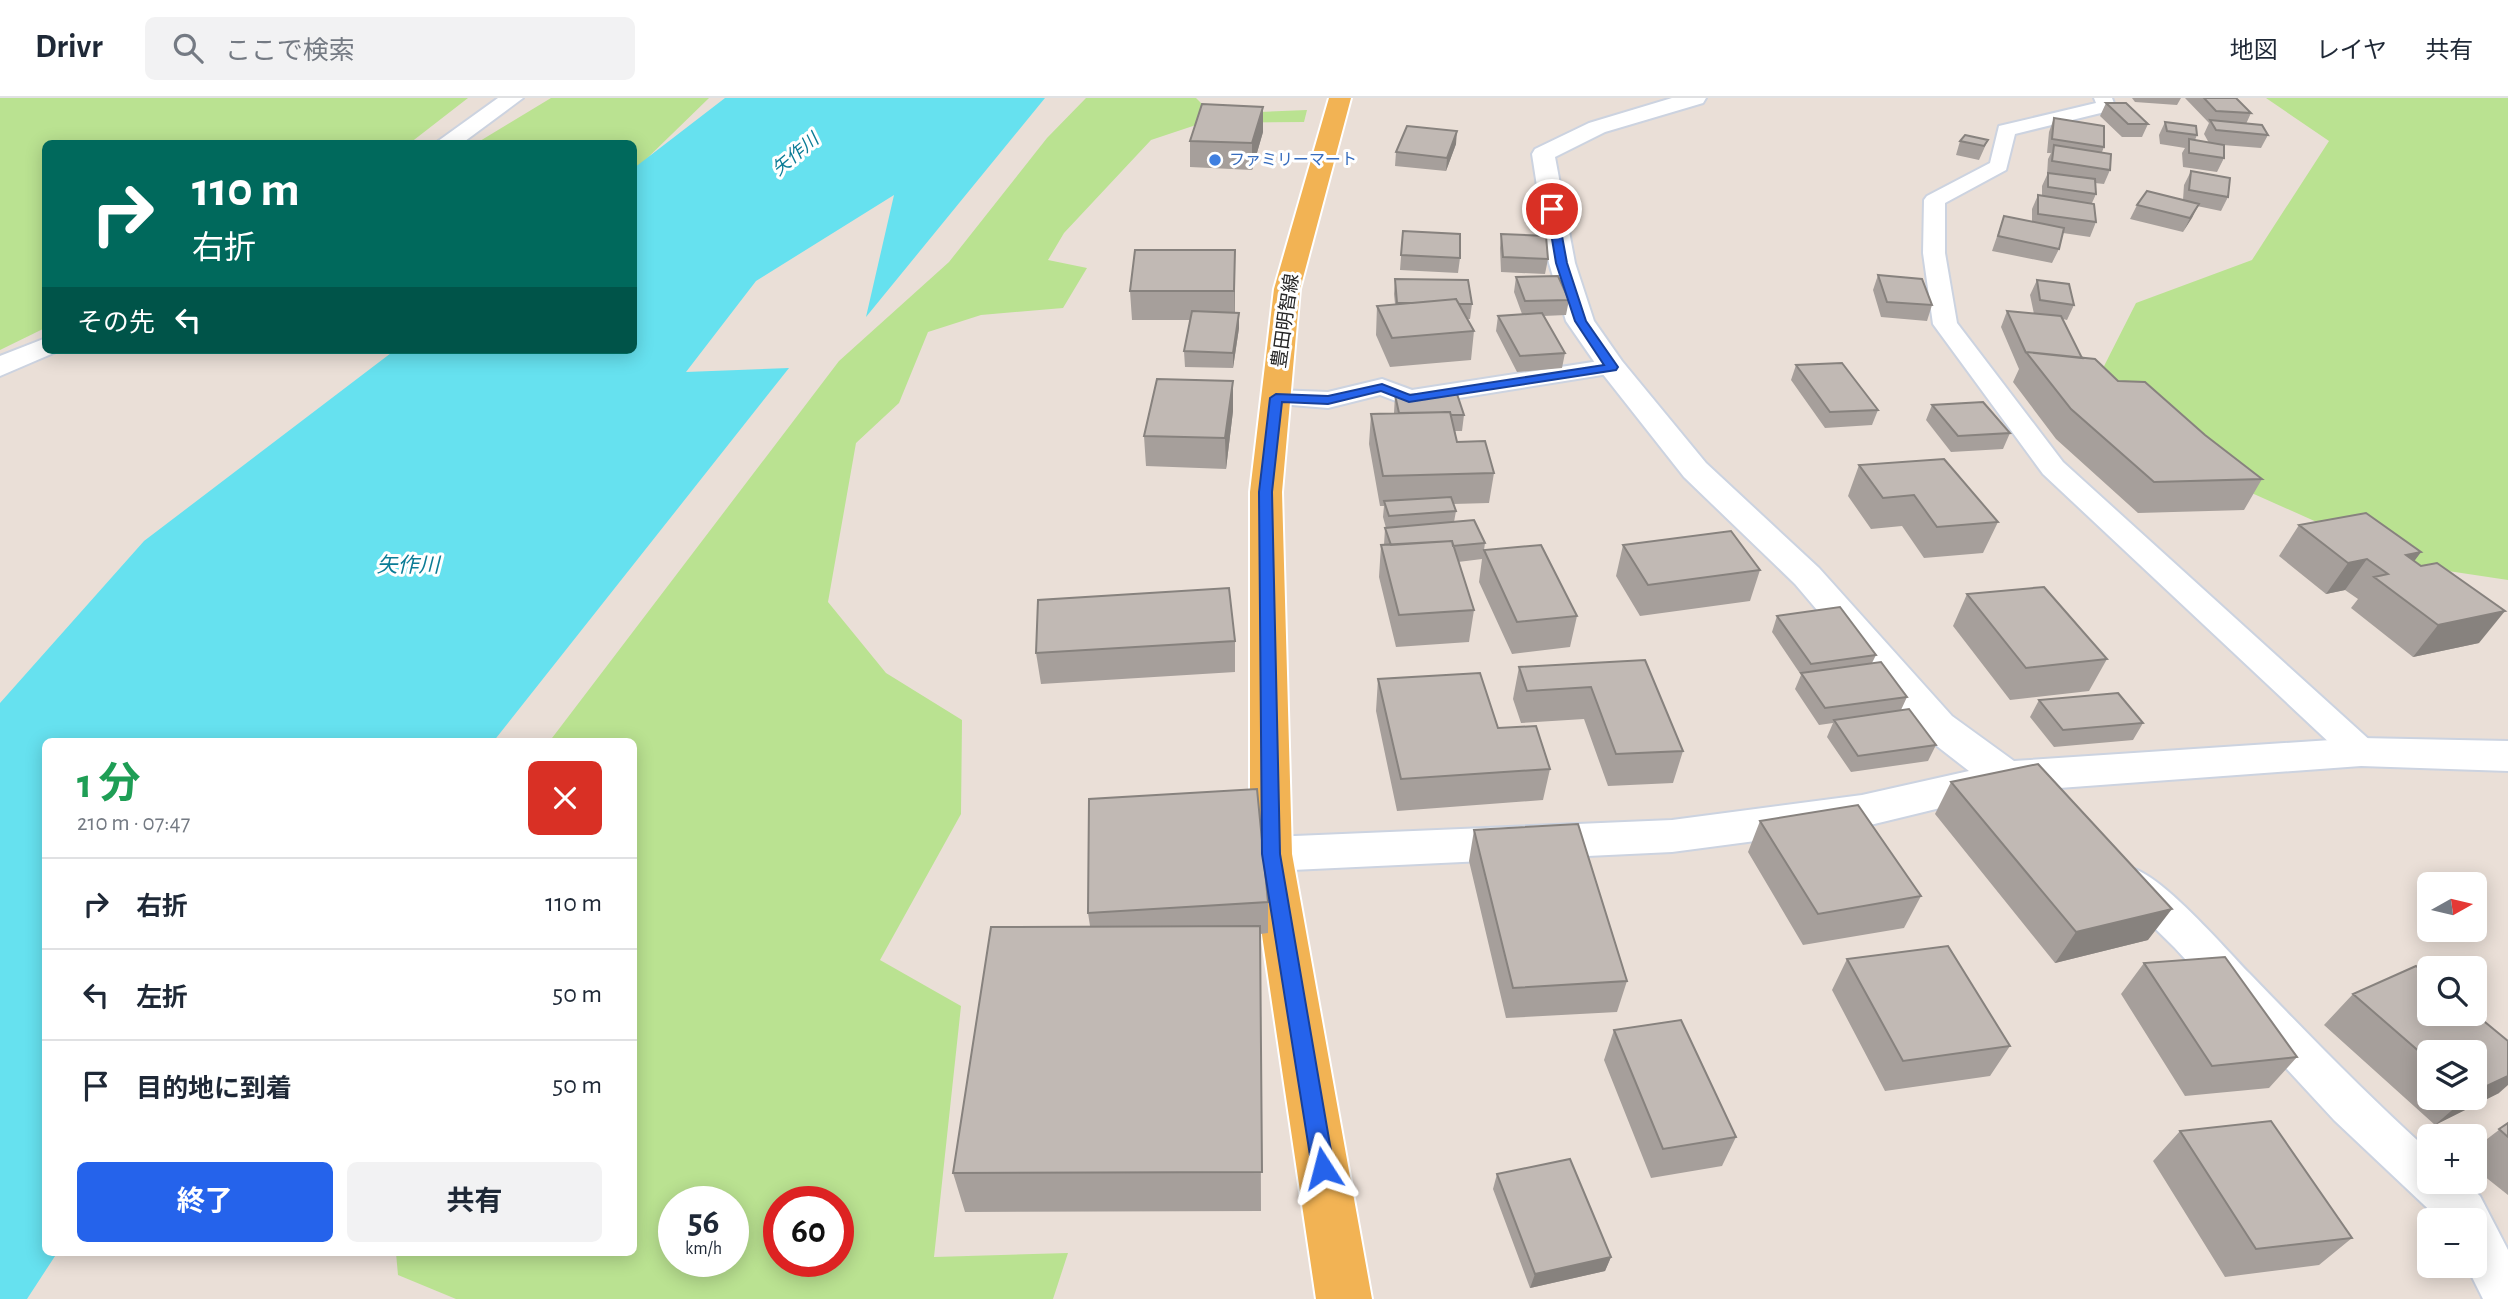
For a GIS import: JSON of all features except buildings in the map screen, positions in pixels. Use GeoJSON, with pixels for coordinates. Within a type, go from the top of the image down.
{"type":"FeatureCollection","features":[{"type":"Feature","properties":{"kind":"main road","name":"豊田明智線"},"geometry":{"type":"LineString","coordinates":[[1340,98],[1287,289],[1266,492],[1271,854],[1344,1299]]}},
{"type":"Feature","properties":{"kind":"street"},"geometry":{"type":"LineString","coordinates":[[451,140],[512,98]]}},
{"type":"Feature","properties":{"kind":"street"},"geometry":{"type":"LineString","coordinates":[[1695,98],[1596,130],[1555,146],[1543,154],[1562,263],[1580,321],[1612,367],[1695,470],[1807,576],[1938,726],[2006,777]]}},
{"type":"Feature","properties":{"kind":"street"},"geometry":{"type":"LineString","coordinates":[[0,367],[42,348]]}},
{"type":"Feature","properties":{"kind":"street"},"geometry":{"type":"LineString","coordinates":[[1271,854],[1672,836],[1862,811],[2006,777],[2361,752],[2508,755]]}},
{"type":"Feature","properties":{"kind":"lane"},"geometry":{"type":"LineString","coordinates":[[2103,98],[2106,106],[2006,130],[1998,166],[1934,200],[1934,253],[1945,324],[2053,468],[2361,752]]}},
{"type":"Feature","properties":{"kind":"lane"},"geometry":{"type":"LineString","coordinates":[[1276,398],[1328,400],[1382,387],[1409,398],[1612,367]]}},
{"type":"Feature","properties":{"kind":"lane"},"geometry":{"type":"LineString","coordinates":[[2006,777],[2040,795],[2059,814]]}},
{"type":"Feature","properties":{"kind":"lane"},"geometry":{"type":"LineString","coordinates":[[2109,860],[2188,936],[2350,1105],[2417,1168]]}},
{"type":"Feature","properties":{"kind":"lane"},"geometry":{"type":"LineString","coordinates":[[2445,1194],[2460,1208]]}},
{"type":"Feature","properties":{"kind":"lane"},"geometry":{"type":"LineString","coordinates":[[2487,1258],[2508,1299]]}},
{"type":"Feature","properties":{"kind":"green space"},"geometry":{"type":"Polygon","coordinates":[[[0,98],[468,98],[414,140],[42,140],[42,329],[0,350],[0,98]]]}},
{"type":"Feature","properties":{"kind":"green space"},"geometry":{"type":"Polygon","coordinates":[[[551,98],[709,98],[637,168],[637,140],[482,140],[551,98]]]}},
{"type":"Feature","properties":{"kind":"green space"},"geometry":{"type":"Polygon","coordinates":[[[1086,98],[1196,98],[1212,114],[1307,110],[1304,122],[1202,123],[1151,140],[1064,233],[1048,260],[1087,268],[1063,308],[981,315],[928,332],[899,403],[856,443],[828,602],[886,673],[962,720],[961,814],[880,960],[961,1006],[934,1257],[1068,1253],[1053,1299],[456,1299],[398,1275],[396,1256],[637,1256],[637,738],[552,738],[839,361],[949,262],[1047,138],[1086,98]]]}},
{"type":"Feature","properties":{"kind":"green space"},"geometry":{"type":"Polygon","coordinates":[[[2266,98],[2508,98],[2508,580],[2415,566],[2227,482],[2100,374],[2136,303],[2252,260],[2329,141],[2266,98]]]}},
{"type":"Feature","properties":{"kind":"water","name":"矢作川"},"geometry":{"type":"Polygon","coordinates":[[[725,98],[1045,98],[866,317],[894,195],[756,281],[686,372],[789,368],[496,738],[42,738],[42,1256],[55,1256],[27,1299],[0,1299],[0,703],[144,541],[390,354],[637,354],[637,166],[725,98]]]}},
{"type":"Feature","properties":{"kind":"place","name":"ファミリーマート"},"geometry":{"type":"Point","coordinates":[1215,160]}},
{"type":"Feature","properties":{"kind":"route"},"geometry":{"type":"LineString","coordinates":[[1323,1168],[1271,854],[1266,492],[1276,398],[1328,400],[1382,387],[1409,398],[1612,367],[1580,321],[1562,263],[1552,209]]}}]}
